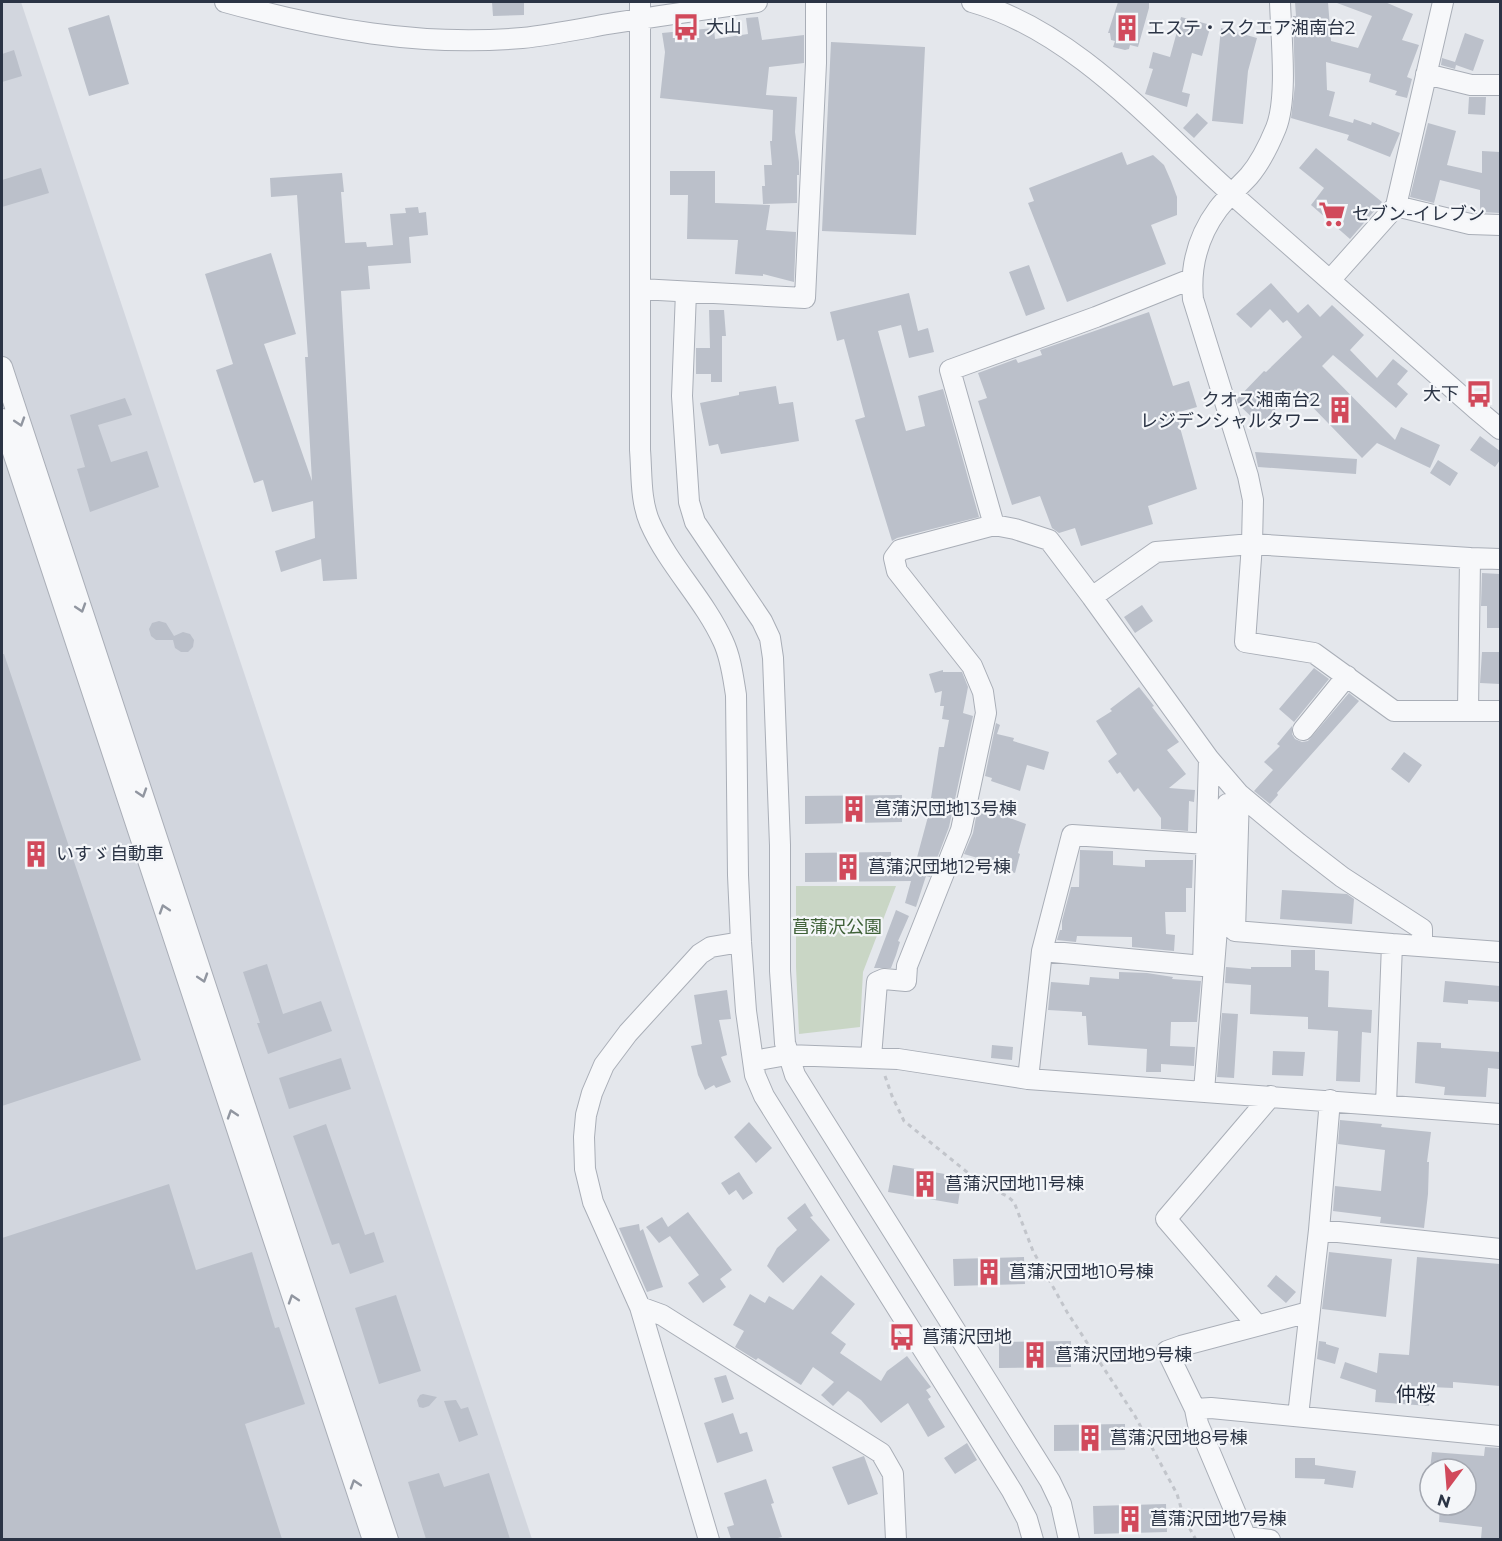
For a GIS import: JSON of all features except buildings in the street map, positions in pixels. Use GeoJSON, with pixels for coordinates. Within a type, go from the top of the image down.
{"type":"FeatureCollection","features":[{"type":"Feature","properties":{"kind":"street"},"geometry":{"type":"LineString","coordinates":[[233,3],[324,27],[432,40],[523,38],[640,10],[757,2]]}},
{"type":"Feature","properties":{"kind":"street"},"geometry":{"type":"LineString","coordinates":[[640,290],[805,298],[816,63],[816,2]]}},
{"type":"Feature","properties":{"kind":"street"},"geometry":{"type":"LineString","coordinates":[[972,2],[1014,9],[1102,76],[1232,194],[1500,429]]}},
{"type":"Feature","properties":{"kind":"street"},"geometry":{"type":"LineString","coordinates":[[1280,2],[1283,99],[1277,126],[1264,154],[1207,226],[1197,251],[1191,279],[1193,299],[1248,476],[1253,508],[1245,642],[1314,653],[1394,711],[1500,711]]}},
{"type":"Feature","properties":{"kind":"street"},"geometry":{"type":"LineString","coordinates":[[1331,279],[1396,206],[1443,2]]}},
{"type":"Feature","properties":{"kind":"street"},"geometry":{"type":"LineString","coordinates":[[640,10],[640,450],[642,494],[649,521],[663,548],[710,615],[724,642],[732,668],[736,695],[741,942],[746,1011],[755,1075],[764,1096],[1012,1491],[1027,1519],[1033,1539]]}},
{"type":"Feature","properties":{"kind":"street"},"geometry":{"type":"LineString","coordinates":[[1426,74],[1472,85],[1500,85]]}},
{"type":"Feature","properties":{"kind":"street"},"geometry":{"type":"LineString","coordinates":[[1396,206],[1470,224],[1500,225]]}},
{"type":"Feature","properties":{"kind":"street"},"geometry":{"type":"LineString","coordinates":[[994,525],[950,370],[1107,313],[1191,279]]}},
{"type":"Feature","properties":{"kind":"street"},"geometry":{"type":"LineString","coordinates":[[686,292],[682,396],[689,502],[695,522],[762,621],[770,638],[773,658],[780,845],[780,971],[787,1055],[795,1075],[1050,1481],[1061,1504],[1069,1539]]}},
{"type":"Feature","properties":{"kind":"street"},"geometry":{"type":"LineString","coordinates":[[2,367],[388,1539]]}},
{"type":"Feature","properties":{"kind":"street"},"geometry":{"type":"LineString","coordinates":[[2,419],[373,1539]]}},
{"type":"Feature","properties":{"kind":"street"},"geometry":{"type":"LineString","coordinates":[[871,1057],[877,982],[884,979],[906,981],[907,966],[960,830],[986,713],[983,692],[972,666],[897,571],[894,558],[900,550],[994,525],[1048,540],[1209,759],[1234,788],[1342,877],[1422,929],[1422,946]]}},
{"type":"Feature","properties":{"kind":"street"},"geometry":{"type":"LineString","coordinates":[[1092,597],[1156,552],[1252,543],[1500,559]]}},
{"type":"Feature","properties":{"kind":"street"},"geometry":{"type":"LineString","coordinates":[[1468,711],[1470,558]]}},
{"type":"Feature","properties":{"kind":"street"},"geometry":{"type":"LineString","coordinates":[[1304,730],[1347,676]]}},
{"type":"Feature","properties":{"kind":"street"},"geometry":{"type":"LineString","coordinates":[[1042,951],[1203,966],[1209,759]]}},
{"type":"Feature","properties":{"kind":"street"},"geometry":{"type":"LineString","coordinates":[[1234,788],[1235,931],[1500,952]]}},
{"type":"Feature","properties":{"kind":"street"},"geometry":{"type":"LineString","coordinates":[[1204,1091],[1234,788]]}},
{"type":"Feature","properties":{"kind":"street"},"geometry":{"type":"LineString","coordinates":[[1028,1078],[1042,951],[1072,835],[1207,844]]}},
{"type":"Feature","properties":{"kind":"street"},"geometry":{"type":"LineString","coordinates":[[709,1539],[640,1307],[593,1202],[585,1168],[584,1137],[586,1115],[592,1093],[604,1065],[628,1033],[689,964],[711,947],[741,942]]}},
{"type":"Feature","properties":{"kind":"street"},"geometry":{"type":"LineString","coordinates":[[1386,1105],[1392,944]]}},
{"type":"Feature","properties":{"kind":"street"},"geometry":{"type":"LineString","coordinates":[[753,1060],[787,1055],[871,1057],[926,1062],[1028,1078],[1500,1114]]}},
{"type":"Feature","properties":{"kind":"street"},"geometry":{"type":"LineString","coordinates":[[1257,1325],[1166,1219],[1271,1096]]}},
{"type":"Feature","properties":{"kind":"street"},"geometry":{"type":"LineString","coordinates":[[1298,1416],[1330,1100]]}},
{"type":"Feature","properties":{"kind":"street"},"geometry":{"type":"LineString","coordinates":[[1318,1230],[1500,1249]]}},
{"type":"Feature","properties":{"kind":"street"},"geometry":{"type":"LineString","coordinates":[[640,1307],[662,1315],[880,1453],[893,1474],[896,1539]]}},
{"type":"Feature","properties":{"kind":"street"},"geometry":{"type":"LineString","coordinates":[[1270,1539],[1246,1538],[1198,1424],[1195,1409],[1167,1351],[1309,1312]]}},
{"type":"Feature","properties":{"kind":"street"},"geometry":{"type":"LineString","coordinates":[[1195,1409],[1212,1408],[1500,1436]]}},
{"type":"Feature","properties":{"kind":"path"},"geometry":{"type":"LineString","coordinates":[[885,1076],[904,1121],[983,1185],[1007,1196],[1014,1202],[1033,1251],[1067,1312],[1135,1416],[1177,1494],[1184,1518],[1196,1539]]}},
{"type":"Feature","properties":{"kind":"shaded area"},"geometry":{"type":"Polygon","coordinates":[[[2,2],[21,2],[532,1539],[2,1540],[2,2]]]}},
{"type":"Feature","properties":{"kind":"green space","name":"菖蒲沢公園"},"geometry":{"type":"Polygon","coordinates":[[[796,886],[896,886],[863,972],[860,1027],[799,1034],[796,886]]]}},
{"type":"Feature","properties":{"kind":"place","name":"大山"},"geometry":{"type":"Point","coordinates":[686,27]}},
{"type":"Feature","properties":{"kind":"place","name":"エステ・スクエア湘南台2"},"geometry":{"type":"Point","coordinates":[1127,28]}},
{"type":"Feature","properties":{"kind":"place","name":"セブン-イレブン"},"geometry":{"type":"Point","coordinates":[1332,214]}},
{"type":"Feature","properties":{"kind":"place","name":"大下"},"geometry":{"type":"Point","coordinates":[1479,394]}},
{"type":"Feature","properties":{"kind":"place","name":"クオス湘南台2 レジデンシャルタワー"},"geometry":{"type":"Point","coordinates":[1340,410]}},
{"type":"Feature","properties":{"kind":"place","name":"菖蒲沢団地13号棟"},"geometry":{"type":"Point","coordinates":[854,809]}},
{"type":"Feature","properties":{"kind":"place","name":"いすゞ自動車"},"geometry":{"type":"Point","coordinates":[36,854]}},
{"type":"Feature","properties":{"kind":"place","name":"菖蒲沢団地12号棟"},"geometry":{"type":"Point","coordinates":[848,867]}},
{"type":"Feature","properties":{"kind":"place","name":"菖蒲沢団地11号棟"},"geometry":{"type":"Point","coordinates":[925,1184]}},
{"type":"Feature","properties":{"kind":"place","name":"菖蒲沢団地10号棟"},"geometry":{"type":"Point","coordinates":[989,1272]}},
{"type":"Feature","properties":{"kind":"place","name":"菖蒲沢団地"},"geometry":{"type":"Point","coordinates":[902,1337]}},
{"type":"Feature","properties":{"kind":"place","name":"菖蒲沢団地9号棟"},"geometry":{"type":"Point","coordinates":[1035,1355]}},
{"type":"Feature","properties":{"kind":"place","name":"菖蒲沢団地8号棟"},"geometry":{"type":"Point","coordinates":[1090,1438]}},
{"type":"Feature","properties":{"kind":"place","name":"菖蒲沢団地7号棟"},"geometry":{"type":"Point","coordinates":[1130,1519]}},
{"type":"Feature","properties":{"kind":"district","name":"仲桜"},"geometry":{"type":"Point","coordinates":[1416,1394]}}]}
